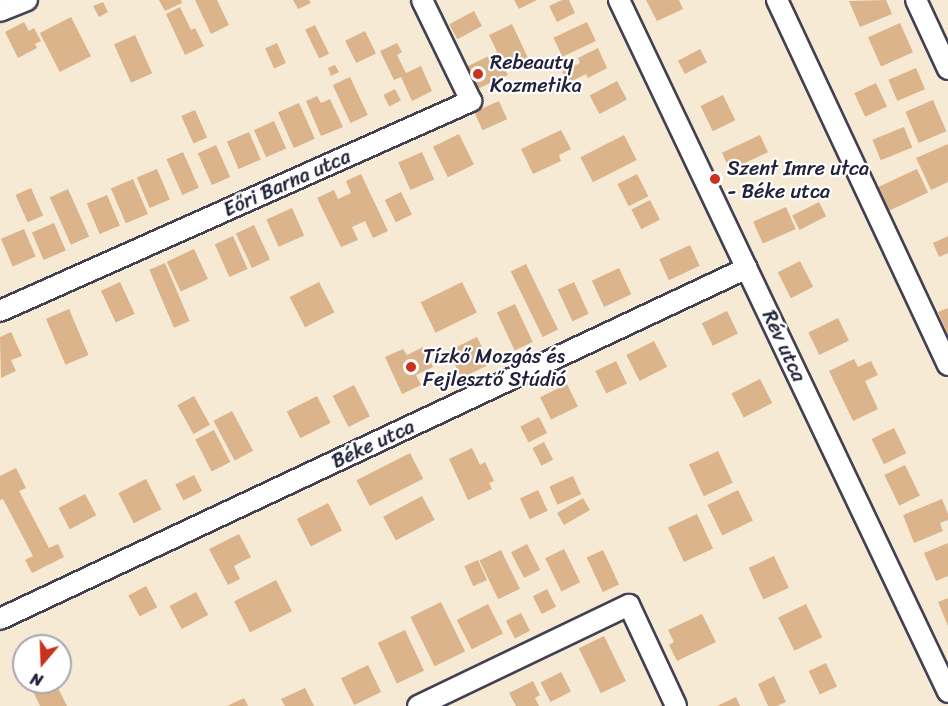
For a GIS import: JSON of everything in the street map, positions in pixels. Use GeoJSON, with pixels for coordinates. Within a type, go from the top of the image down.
{"type":"FeatureCollection","features":[{"type":"Feature","properties":{"kind":"street"},"geometry":{"type":"LineString","coordinates":[[0,11],[27,0]]}},
{"type":"Feature","properties":{"kind":"street","name":"Eőri Barna utca"},"geometry":{"type":"LineString","coordinates":[[0,311],[471,101],[422,0]]}},
{"type":"Feature","properties":{"kind":"street","name":"Rév utca"},"geometry":{"type":"LineString","coordinates":[[619,0],[948,692]]}},
{"type":"Feature","properties":{"kind":"street"},"geometry":{"type":"LineString","coordinates":[[777,0],[948,365]]}},
{"type":"Feature","properties":{"kind":"street"},"geometry":{"type":"LineString","coordinates":[[916,0],[948,69]]}},
{"type":"Feature","properties":{"kind":"street","name":"Béke utca"},"geometry":{"type":"LineString","coordinates":[[0,619],[747,268]]}},
{"type":"Feature","properties":{"kind":"street"},"geometry":{"type":"LineString","coordinates":[[418,706],[629,605],[676,706]]}},
{"type":"Feature","properties":{"kind":"building"},"geometry":{"type":"Polygon","coordinates":[[[159,0],[181,0],[182,3],[165,11],[159,0]]]}},
{"type":"Feature","properties":{"kind":"building"},"geometry":{"type":"Polygon","coordinates":[[[195,0],[217,0],[229,25],[211,34],[195,0]]]}},
{"type":"Feature","properties":{"kind":"building"},"geometry":{"type":"Polygon","coordinates":[[[293,0],[309,0],[311,3],[298,9],[293,0]]]}},
{"type":"Feature","properties":{"kind":"building"},"geometry":{"type":"Polygon","coordinates":[[[514,0],[537,0],[519,9],[514,0]]]}},
{"type":"Feature","properties":{"kind":"building"},"geometry":{"type":"Polygon","coordinates":[[[562,0],[569,0],[575,13],[557,22],[549,6],[562,0]]]}},
{"type":"Feature","properties":{"kind":"building"},"geometry":{"type":"Polygon","coordinates":[[[646,0],[679,0],[683,9],[657,21],[646,0]]]}},
{"type":"Feature","properties":{"kind":"building"},"geometry":{"type":"Polygon","coordinates":[[[886,0],[892,14],[860,27],[849,1],[886,0]]]}},
{"type":"Feature","properties":{"kind":"building"},"geometry":{"type":"Polygon","coordinates":[[[103,2],[108,12],[99,17],[93,6],[103,2]]]}},
{"type":"Feature","properties":{"kind":"building"},"geometry":{"type":"Polygon","coordinates":[[[180,7],[191,30],[195,28],[204,46],[185,55],[166,14],[180,7]]]}},
{"type":"Feature","properties":{"kind":"building"},"geometry":{"type":"Polygon","coordinates":[[[474,11],[482,26],[457,39],[449,24],[474,11]]]}},
{"type":"Feature","properties":{"kind":"building"},"geometry":{"type":"Polygon","coordinates":[[[71,17],[91,56],[60,72],[40,33],[71,17]]]}},
{"type":"Feature","properties":{"kind":"building"},"geometry":{"type":"Polygon","coordinates":[[[24,22],[29,31],[34,28],[41,41],[35,44],[37,48],[18,58],[5,32],[24,22]]]}},
{"type":"Feature","properties":{"kind":"building"},"geometry":{"type":"Polygon","coordinates":[[[587,22],[596,41],[562,57],[553,38],[587,22]]]}},
{"type":"Feature","properties":{"kind":"building"},"geometry":{"type":"Polygon","coordinates":[[[900,23],[913,52],[881,66],[868,37],[900,23]]]}},
{"type":"Feature","properties":{"kind":"building"},"geometry":{"type":"Polygon","coordinates":[[[512,24],[528,58],[505,69],[508,75],[475,90],[464,68],[497,52],[489,35],[512,24]]]}},
{"type":"Feature","properties":{"kind":"building"},"geometry":{"type":"Polygon","coordinates":[[[315,25],[329,54],[319,59],[305,30],[315,25]]]}},
{"type":"Feature","properties":{"kind":"building"},"geometry":{"type":"Polygon","coordinates":[[[365,31],[376,53],[356,63],[345,41],[365,31]]]}},
{"type":"Feature","properties":{"kind":"building"},"geometry":{"type":"Polygon","coordinates":[[[135,35],[152,73],[131,83],[114,44],[135,35]]]}},
{"type":"Feature","properties":{"kind":"building"},"geometry":{"type":"Polygon","coordinates":[[[277,43],[286,63],[274,68],[265,48],[277,43]]]}},
{"type":"Feature","properties":{"kind":"building"},"geometry":{"type":"Polygon","coordinates":[[[397,43],[402,52],[397,55],[406,73],[421,66],[432,91],[412,101],[401,77],[394,80],[380,51],[397,43]]]}},
{"type":"Feature","properties":{"kind":"building"},"geometry":{"type":"Polygon","coordinates":[[[598,48],[607,68],[588,78],[586,74],[568,83],[562,72],[580,63],[578,58],[598,48]]]}},
{"type":"Feature","properties":{"kind":"building"},"geometry":{"type":"Polygon","coordinates":[[[700,49],[707,62],[685,74],[678,61],[700,49]]]}},
{"type":"Feature","properties":{"kind":"building"},"geometry":{"type":"Polygon","coordinates":[[[335,65],[339,72],[331,76],[328,68],[335,65]]]}},
{"type":"Feature","properties":{"kind":"building"},"geometry":{"type":"Polygon","coordinates":[[[916,68],[925,89],[897,101],[888,80],[916,68]]]}},
{"type":"Feature","properties":{"kind":"building"},"geometry":{"type":"Polygon","coordinates":[[[350,77],[368,115],[351,123],[333,85],[350,77]]]}},
{"type":"Feature","properties":{"kind":"building"},"geometry":{"type":"Polygon","coordinates":[[[617,81],[627,100],[599,114],[590,96],[617,81]]]}},
{"type":"Feature","properties":{"kind":"building"},"geometry":{"type":"Polygon","coordinates":[[[876,83],[887,107],[865,117],[854,93],[876,83]]]}},
{"type":"Feature","properties":{"kind":"building"},"geometry":{"type":"Polygon","coordinates":[[[395,89],[401,101],[389,106],[383,95],[395,89]]]}},
{"type":"Feature","properties":{"kind":"building"},"geometry":{"type":"Polygon","coordinates":[[[723,95],[735,120],[713,131],[701,106],[723,95]]]}},
{"type":"Feature","properties":{"kind":"building"},"geometry":{"type":"Polygon","coordinates":[[[317,96],[321,103],[330,99],[343,127],[321,136],[306,101],[317,96]]]}},
{"type":"Feature","properties":{"kind":"building"},"geometry":{"type":"Polygon","coordinates":[[[933,100],[946,131],[919,143],[905,112],[933,100]]]}},
{"type":"Feature","properties":{"kind":"building"},"geometry":{"type":"Polygon","coordinates":[[[499,101],[507,119],[482,130],[474,112],[499,101]]]}},
{"type":"Feature","properties":{"kind":"building"},"geometry":{"type":"Polygon","coordinates":[[[299,103],[315,139],[294,148],[278,112],[299,103]]]}},
{"type":"Feature","properties":{"kind":"building"},"geometry":{"type":"Polygon","coordinates":[[[195,110],[207,137],[193,144],[181,116],[195,110]]]}},
{"type":"Feature","properties":{"kind":"building"},"geometry":{"type":"Polygon","coordinates":[[[274,121],[286,148],[266,157],[254,130],[274,121]]]}},
{"type":"Feature","properties":{"kind":"building"},"geometry":{"type":"Polygon","coordinates":[[[904,127],[912,147],[881,160],[872,140],[904,127]]]}},
{"type":"Feature","properties":{"kind":"building"},"geometry":{"type":"Polygon","coordinates":[[[561,130],[571,149],[559,155],[561,161],[533,174],[521,149],[561,130]]]}},
{"type":"Feature","properties":{"kind":"building"},"geometry":{"type":"Polygon","coordinates":[[[249,132],[261,160],[239,169],[227,141],[249,132]]]}},
{"type":"Feature","properties":{"kind":"building"},"geometry":{"type":"Polygon","coordinates":[[[459,134],[474,165],[448,177],[433,147],[459,134]]]}},
{"type":"Feature","properties":{"kind":"building"},"geometry":{"type":"Polygon","coordinates":[[[624,135],[637,160],[593,182],[580,157],[624,135]]]}},
{"type":"Feature","properties":{"kind":"building"},"geometry":{"type":"Polygon","coordinates":[[[760,135],[768,152],[730,170],[722,153],[760,135]]]}},
{"type":"Feature","properties":{"kind":"building"},"geometry":{"type":"Polygon","coordinates":[[[948,144],[948,182],[931,190],[916,158],[948,144]]]}},
{"type":"Feature","properties":{"kind":"building"},"geometry":{"type":"Polygon","coordinates":[[[216,145],[230,177],[212,185],[198,153],[216,145]]]}},
{"type":"Feature","properties":{"kind":"building"},"geometry":{"type":"Polygon","coordinates":[[[183,152],[199,188],[182,195],[167,159],[183,152]]]}},
{"type":"Feature","properties":{"kind":"building"},"geometry":{"type":"Polygon","coordinates":[[[422,152],[434,179],[410,190],[398,163],[422,152]]]}},
{"type":"Feature","properties":{"kind":"building"},"geometry":{"type":"Polygon","coordinates":[[[157,169],[170,199],[150,208],[137,178],[157,169]]]}},
{"type":"Feature","properties":{"kind":"building"},"geometry":{"type":"Polygon","coordinates":[[[917,169],[928,193],[888,211],[877,188],[917,169]]]}},
{"type":"Feature","properties":{"kind":"building"},"geometry":{"type":"Polygon","coordinates":[[[361,174],[388,231],[373,238],[365,221],[352,227],[358,240],[341,247],[317,198],[334,190],[338,199],[351,193],[346,181],[361,174]]]}},
{"type":"Feature","properties":{"kind":"building"},"geometry":{"type":"Polygon","coordinates":[[[637,174],[648,196],[629,206],[617,184],[637,174]]]}},
{"type":"Feature","properties":{"kind":"building"},"geometry":{"type":"Polygon","coordinates":[[[133,179],[148,214],[126,223],[111,188],[133,179]]]}},
{"type":"Feature","properties":{"kind":"building"},"geometry":{"type":"Polygon","coordinates":[[[31,188],[43,215],[28,222],[15,195],[31,188]]]}},
{"type":"Feature","properties":{"kind":"building"},"geometry":{"type":"Polygon","coordinates":[[[68,189],[89,237],[71,245],[50,197],[68,189]]]}},
{"type":"Feature","properties":{"kind":"building"},"geometry":{"type":"Polygon","coordinates":[[[401,192],[412,214],[396,222],[385,200],[401,192]]]}},
{"type":"Feature","properties":{"kind":"building"},"geometry":{"type":"Polygon","coordinates":[[[107,195],[120,225],[100,234],[87,204],[107,195]]]}},
{"type":"Feature","properties":{"kind":"building"},"geometry":{"type":"Polygon","coordinates":[[[650,200],[660,220],[641,229],[631,210],[650,200]]]}},
{"type":"Feature","properties":{"kind":"building"},"geometry":{"type":"Polygon","coordinates":[[[819,202],[826,216],[800,230],[792,216],[819,202]]]}},
{"type":"Feature","properties":{"kind":"building"},"geometry":{"type":"Polygon","coordinates":[[[786,207],[796,229],[763,244],[753,222],[786,207]]]}},
{"type":"Feature","properties":{"kind":"building"},"geometry":{"type":"Polygon","coordinates":[[[292,208],[304,235],[279,247],[266,219],[292,208]]]}},
{"type":"Feature","properties":{"kind":"building"},"geometry":{"type":"Polygon","coordinates":[[[54,223],[66,251],[44,260],[32,232],[54,223]]]}},
{"type":"Feature","properties":{"kind":"building"},"geometry":{"type":"Polygon","coordinates":[[[254,225],[270,259],[252,268],[236,233],[254,225]]]}},
{"type":"Feature","properties":{"kind":"building"},"geometry":{"type":"Polygon","coordinates":[[[24,229],[36,257],[13,266],[1,239],[24,229]]]}},
{"type":"Feature","properties":{"kind":"building"},"geometry":{"type":"Polygon","coordinates":[[[233,236],[248,269],[229,277],[215,244],[233,236]]]}},
{"type":"Feature","properties":{"kind":"building"},"geometry":{"type":"Polygon","coordinates":[[[948,236],[948,253],[939,257],[933,243],[948,236]]]}},
{"type":"Feature","properties":{"kind":"building"},"geometry":{"type":"Polygon","coordinates":[[[690,245],[700,266],[669,280],[659,259],[690,245]]]}},
{"type":"Feature","properties":{"kind":"building"},"geometry":{"type":"Polygon","coordinates":[[[194,249],[208,279],[181,292],[167,262],[194,249]]]}},
{"type":"Feature","properties":{"kind":"building"},"geometry":{"type":"Polygon","coordinates":[[[800,261],[813,287],[791,298],[778,272],[800,261]]]}},
{"type":"Feature","properties":{"kind":"building"},"geometry":{"type":"Polygon","coordinates":[[[165,263],[190,321],[174,328],[149,270],[165,263]]]}},
{"type":"Feature","properties":{"kind":"building"},"geometry":{"type":"Polygon","coordinates":[[[526,264],[558,330],[543,337],[511,271],[526,264]]]}},
{"type":"Feature","properties":{"kind":"building"},"geometry":{"type":"Polygon","coordinates":[[[619,268],[631,294],[604,307],[592,281],[619,268]]]}},
{"type":"Feature","properties":{"kind":"building"},"geometry":{"type":"Polygon","coordinates":[[[120,282],[135,314],[116,323],[101,291],[120,282]]]}},
{"type":"Feature","properties":{"kind":"building"},"geometry":{"type":"Polygon","coordinates":[[[319,282],[334,312],[305,327],[290,297],[319,282]]]}},
{"type":"Feature","properties":{"kind":"building"},"geometry":{"type":"Polygon","coordinates":[[[462,282],[477,313],[436,333],[421,302],[462,282]]]}},
{"type":"Feature","properties":{"kind":"building"},"geometry":{"type":"Polygon","coordinates":[[[574,282],[589,314],[572,321],[558,290],[574,282]]]}},
{"type":"Feature","properties":{"kind":"building"},"geometry":{"type":"Polygon","coordinates":[[[515,304],[533,342],[515,351],[497,312],[515,304]]]}},
{"type":"Feature","properties":{"kind":"building"},"geometry":{"type":"Polygon","coordinates":[[[948,308],[948,335],[938,312],[948,308]]]}},
{"type":"Feature","properties":{"kind":"building"},"geometry":{"type":"Polygon","coordinates":[[[69,309],[89,355],[66,365],[46,319],[69,309]]]}},
{"type":"Feature","properties":{"kind":"building"},"geometry":{"type":"Polygon","coordinates":[[[727,311],[738,333],[713,346],[702,323],[727,311]]]}},
{"type":"Feature","properties":{"kind":"building"},"geometry":{"type":"Polygon","coordinates":[[[838,318],[849,340],[819,355],[808,332],[838,318]]]}},
{"type":"Feature","properties":{"kind":"building"},"geometry":{"type":"Polygon","coordinates":[[[11,332],[22,356],[11,360],[16,371],[1,378],[0,337],[11,332]]]}},
{"type":"Feature","properties":{"kind":"building"},"geometry":{"type":"Polygon","coordinates":[[[477,337],[490,364],[461,378],[448,351],[477,337]]]}},
{"type":"Feature","properties":{"kind":"building"},"geometry":{"type":"Polygon","coordinates":[[[654,341],[667,367],[640,381],[626,355],[654,341]]]}},
{"type":"Feature","properties":{"kind":"building"},"geometry":{"type":"Polygon","coordinates":[[[423,347],[433,367],[416,375],[421,385],[402,394],[385,357],[403,349],[407,355],[423,347]]]}},
{"type":"Feature","properties":{"kind":"building"},"geometry":{"type":"Polygon","coordinates":[[[854,359],[858,367],[871,361],[878,375],[865,381],[878,409],[853,421],[829,371],[854,359]]]}},
{"type":"Feature","properties":{"kind":"building"},"geometry":{"type":"Polygon","coordinates":[[[616,361],[627,383],[606,394],[595,371],[616,361]]]}},
{"type":"Feature","properties":{"kind":"building"},"geometry":{"type":"Polygon","coordinates":[[[760,379],[772,403],[744,418],[731,394],[760,379]]]}},
{"type":"Feature","properties":{"kind":"building"},"geometry":{"type":"Polygon","coordinates":[[[567,384],[578,406],[551,420],[540,397],[567,384]]]}},
{"type":"Feature","properties":{"kind":"building"},"geometry":{"type":"Polygon","coordinates":[[[354,385],[370,416],[349,427],[333,396],[354,385]]]}},
{"type":"Feature","properties":{"kind":"building"},"geometry":{"type":"Polygon","coordinates":[[[194,396],[210,425],[193,434],[177,405],[194,396]]]}},
{"type":"Feature","properties":{"kind":"building"},"geometry":{"type":"Polygon","coordinates":[[[317,396],[331,423],[300,438],[287,411],[317,396]]]}},
{"type":"Feature","properties":{"kind":"building"},"geometry":{"type":"Polygon","coordinates":[[[232,411],[253,451],[235,461],[213,421],[232,411]]]}},
{"type":"Feature","properties":{"kind":"building"},"geometry":{"type":"Polygon","coordinates":[[[539,417],[547,433],[528,443],[520,427],[539,417]]]}},
{"type":"Feature","properties":{"kind":"building"},"geometry":{"type":"Polygon","coordinates":[[[894,428],[906,453],[884,464],[872,439],[894,428]]]}},
{"type":"Feature","properties":{"kind":"building"},"geometry":{"type":"Polygon","coordinates":[[[214,430],[230,462],[212,472],[195,440],[214,430]]]}},
{"type":"Feature","properties":{"kind":"building"},"geometry":{"type":"Polygon","coordinates":[[[544,442],[553,460],[541,466],[532,448],[544,442]]]}},
{"type":"Feature","properties":{"kind":"building"},"geometry":{"type":"Polygon","coordinates":[[[472,448],[480,465],[485,462],[494,481],[489,483],[492,489],[468,500],[449,459],[472,448]]]}},
{"type":"Feature","properties":{"kind":"building"},"geometry":{"type":"Polygon","coordinates":[[[718,451],[733,483],[704,496],[689,465],[718,451]]]}},
{"type":"Feature","properties":{"kind":"building"},"geometry":{"type":"Polygon","coordinates":[[[410,453],[423,479],[370,506],[357,480],[410,453]]]}},
{"type":"Feature","properties":{"kind":"building"},"geometry":{"type":"Polygon","coordinates":[[[905,465],[920,496],[899,506],[884,475],[905,465]]]}},
{"type":"Feature","properties":{"kind":"building"},"geometry":{"type":"Polygon","coordinates":[[[16,468],[26,488],[19,491],[49,548],[58,544],[64,557],[32,573],[25,560],[33,556],[3,499],[0,500],[0,476],[16,468]]]}},
{"type":"Feature","properties":{"kind":"building"},"geometry":{"type":"Polygon","coordinates":[[[194,475],[202,491],[183,501],[175,485],[194,475]]]}},
{"type":"Feature","properties":{"kind":"building"},"geometry":{"type":"Polygon","coordinates":[[[573,476],[581,494],[557,505],[549,487],[573,476]]]}},
{"type":"Feature","properties":{"kind":"building"},"geometry":{"type":"Polygon","coordinates":[[[146,479],[161,509],[134,523],[118,493],[146,479]]]}},
{"type":"Feature","properties":{"kind":"building"},"geometry":{"type":"Polygon","coordinates":[[[538,490],[548,511],[530,519],[520,498],[538,490]]]}},
{"type":"Feature","properties":{"kind":"building"},"geometry":{"type":"Polygon","coordinates":[[[738,490],[753,521],[722,535],[707,505],[738,490]]]}},
{"type":"Feature","properties":{"kind":"building"},"geometry":{"type":"Polygon","coordinates":[[[85,494],[96,515],[70,529],[59,508],[85,494]]]}},
{"type":"Feature","properties":{"kind":"building"},"geometry":{"type":"Polygon","coordinates":[[[422,496],[435,520],[396,540],[383,517],[422,496]]]}},
{"type":"Feature","properties":{"kind":"building"},"geometry":{"type":"Polygon","coordinates":[[[583,498],[590,510],[564,525],[557,513],[583,498]]]}},
{"type":"Feature","properties":{"kind":"building"},"geometry":{"type":"Polygon","coordinates":[[[942,499],[948,514],[948,520],[940,523],[943,531],[914,543],[903,515],[942,499]]]}},
{"type":"Feature","properties":{"kind":"building"},"geometry":{"type":"Polygon","coordinates":[[[328,503],[342,531],[311,547],[297,519],[328,503]]]}},
{"type":"Feature","properties":{"kind":"building"},"geometry":{"type":"Polygon","coordinates":[[[697,514],[713,548],[684,562],[668,528],[697,514]]]}},
{"type":"Feature","properties":{"kind":"building"},"geometry":{"type":"Polygon","coordinates":[[[239,534],[251,557],[234,566],[240,579],[228,585],[209,549],[239,534]]]}},
{"type":"Feature","properties":{"kind":"building"},"geometry":{"type":"Polygon","coordinates":[[[948,543],[948,576],[936,581],[924,553],[948,543]]]}},
{"type":"Feature","properties":{"kind":"building"},"geometry":{"type":"Polygon","coordinates":[[[527,544],[540,570],[524,578],[511,552],[527,544]]]}},
{"type":"Feature","properties":{"kind":"building"},"geometry":{"type":"Polygon","coordinates":[[[564,549],[580,582],[561,591],[545,558],[564,549]]]}},
{"type":"Feature","properties":{"kind":"building"},"geometry":{"type":"Polygon","coordinates":[[[501,550],[520,589],[498,599],[479,561],[501,550]]]}},
{"type":"Feature","properties":{"kind":"building"},"geometry":{"type":"Polygon","coordinates":[[[603,550],[619,584],[603,592],[587,558],[603,550]]]}},
{"type":"Feature","properties":{"kind":"building"},"geometry":{"type":"Polygon","coordinates":[[[774,556],[789,588],[763,600],[749,568],[774,556]]]}},
{"type":"Feature","properties":{"kind":"building"},"geometry":{"type":"Polygon","coordinates":[[[478,560],[487,580],[473,586],[464,566],[478,560]]]}},
{"type":"Feature","properties":{"kind":"building"},"geometry":{"type":"Polygon","coordinates":[[[276,580],[292,611],[250,633],[234,601],[276,580]]]}},
{"type":"Feature","properties":{"kind":"building"},"geometry":{"type":"Polygon","coordinates":[[[146,586],[157,607],[140,617],[128,595],[146,586]]]}},
{"type":"Feature","properties":{"kind":"building"},"geometry":{"type":"Polygon","coordinates":[[[547,589],[556,607],[542,614],[533,596],[547,589]]]}},
{"type":"Feature","properties":{"kind":"building"},"geometry":{"type":"Polygon","coordinates":[[[196,592],[208,615],[182,629],[170,606],[196,592]]]}},
{"type":"Feature","properties":{"kind":"building"},"geometry":{"type":"Polygon","coordinates":[[[948,598],[948,626],[938,602],[948,598]]]}},
{"type":"Feature","properties":{"kind":"building"},"geometry":{"type":"Polygon","coordinates":[[[441,602],[465,651],[435,666],[410,617],[441,602]]]}},
{"type":"Feature","properties":{"kind":"building"},"geometry":{"type":"Polygon","coordinates":[[[488,604],[503,633],[472,649],[457,620],[488,604]]]}},
{"type":"Feature","properties":{"kind":"building"},"geometry":{"type":"Polygon","coordinates":[[[806,604],[822,637],[794,651],[778,618],[806,604]]]}},
{"type":"Feature","properties":{"kind":"building"},"geometry":{"type":"Polygon","coordinates":[[[521,613],[530,631],[515,639],[506,621],[521,613]]]}},
{"type":"Feature","properties":{"kind":"building"},"geometry":{"type":"Polygon","coordinates":[[[702,614],[716,642],[677,661],[669,645],[674,642],[668,630],[702,614]]]}},
{"type":"Feature","properties":{"kind":"building"},"geometry":{"type":"Polygon","coordinates":[[[405,630],[424,671],[397,683],[378,643],[405,630]]]}},
{"type":"Feature","properties":{"kind":"building"},"geometry":{"type":"Polygon","coordinates":[[[604,636],[626,681],[601,693],[579,648],[604,636]]]}},
{"type":"Feature","properties":{"kind":"building"},"geometry":{"type":"Polygon","coordinates":[[[826,663],[837,687],[820,695],[809,671],[826,663]]]}},
{"type":"Feature","properties":{"kind":"building"},"geometry":{"type":"Polygon","coordinates":[[[368,665],[381,692],[354,705],[341,678],[368,665]]]}},
{"type":"Feature","properties":{"kind":"building"},"geometry":{"type":"Polygon","coordinates":[[[561,672],[571,692],[550,702],[541,682],[561,672]]]}},
{"type":"Feature","properties":{"kind":"building"},"geometry":{"type":"Polygon","coordinates":[[[774,676],[786,702],[777,706],[768,706],[758,684],[774,676]]]}},
{"type":"Feature","properties":{"kind":"building"},"geometry":{"type":"Polygon","coordinates":[[[533,681],[540,695],[535,698],[539,706],[516,706],[509,693],[533,681]]]}},
{"type":"Feature","properties":{"kind":"building"},"geometry":{"type":"Polygon","coordinates":[[[305,688],[314,706],[285,706],[281,699],[305,688]]]}},
{"type":"Feature","properties":{"kind":"building"},"geometry":{"type":"Polygon","coordinates":[[[34,694],[61,694],[67,706],[40,706],[34,694]]]}},
{"type":"Feature","properties":{"kind":"building"},"geometry":{"type":"Polygon","coordinates":[[[736,697],[740,706],[717,706],[736,697]]]}},
{"type":"Feature","properties":{"kind":"building"},"geometry":{"type":"Polygon","coordinates":[[[244,698],[248,706],[227,706],[244,698]]]}},
{"type":"Feature","properties":{"kind":"place","name":"Rebeauty Kozmetika"},"geometry":{"type":"Point","coordinates":[478,74]}},
{"type":"Feature","properties":{"kind":"place","name":"Szent Imre utca - Béke utca"},"geometry":{"type":"Point","coordinates":[715,179]}},
{"type":"Feature","properties":{"kind":"place","name":"Tízkő Mozgás és Fejlesztő Stúdió"},"geometry":{"type":"Point","coordinates":[411,367]}}]}
